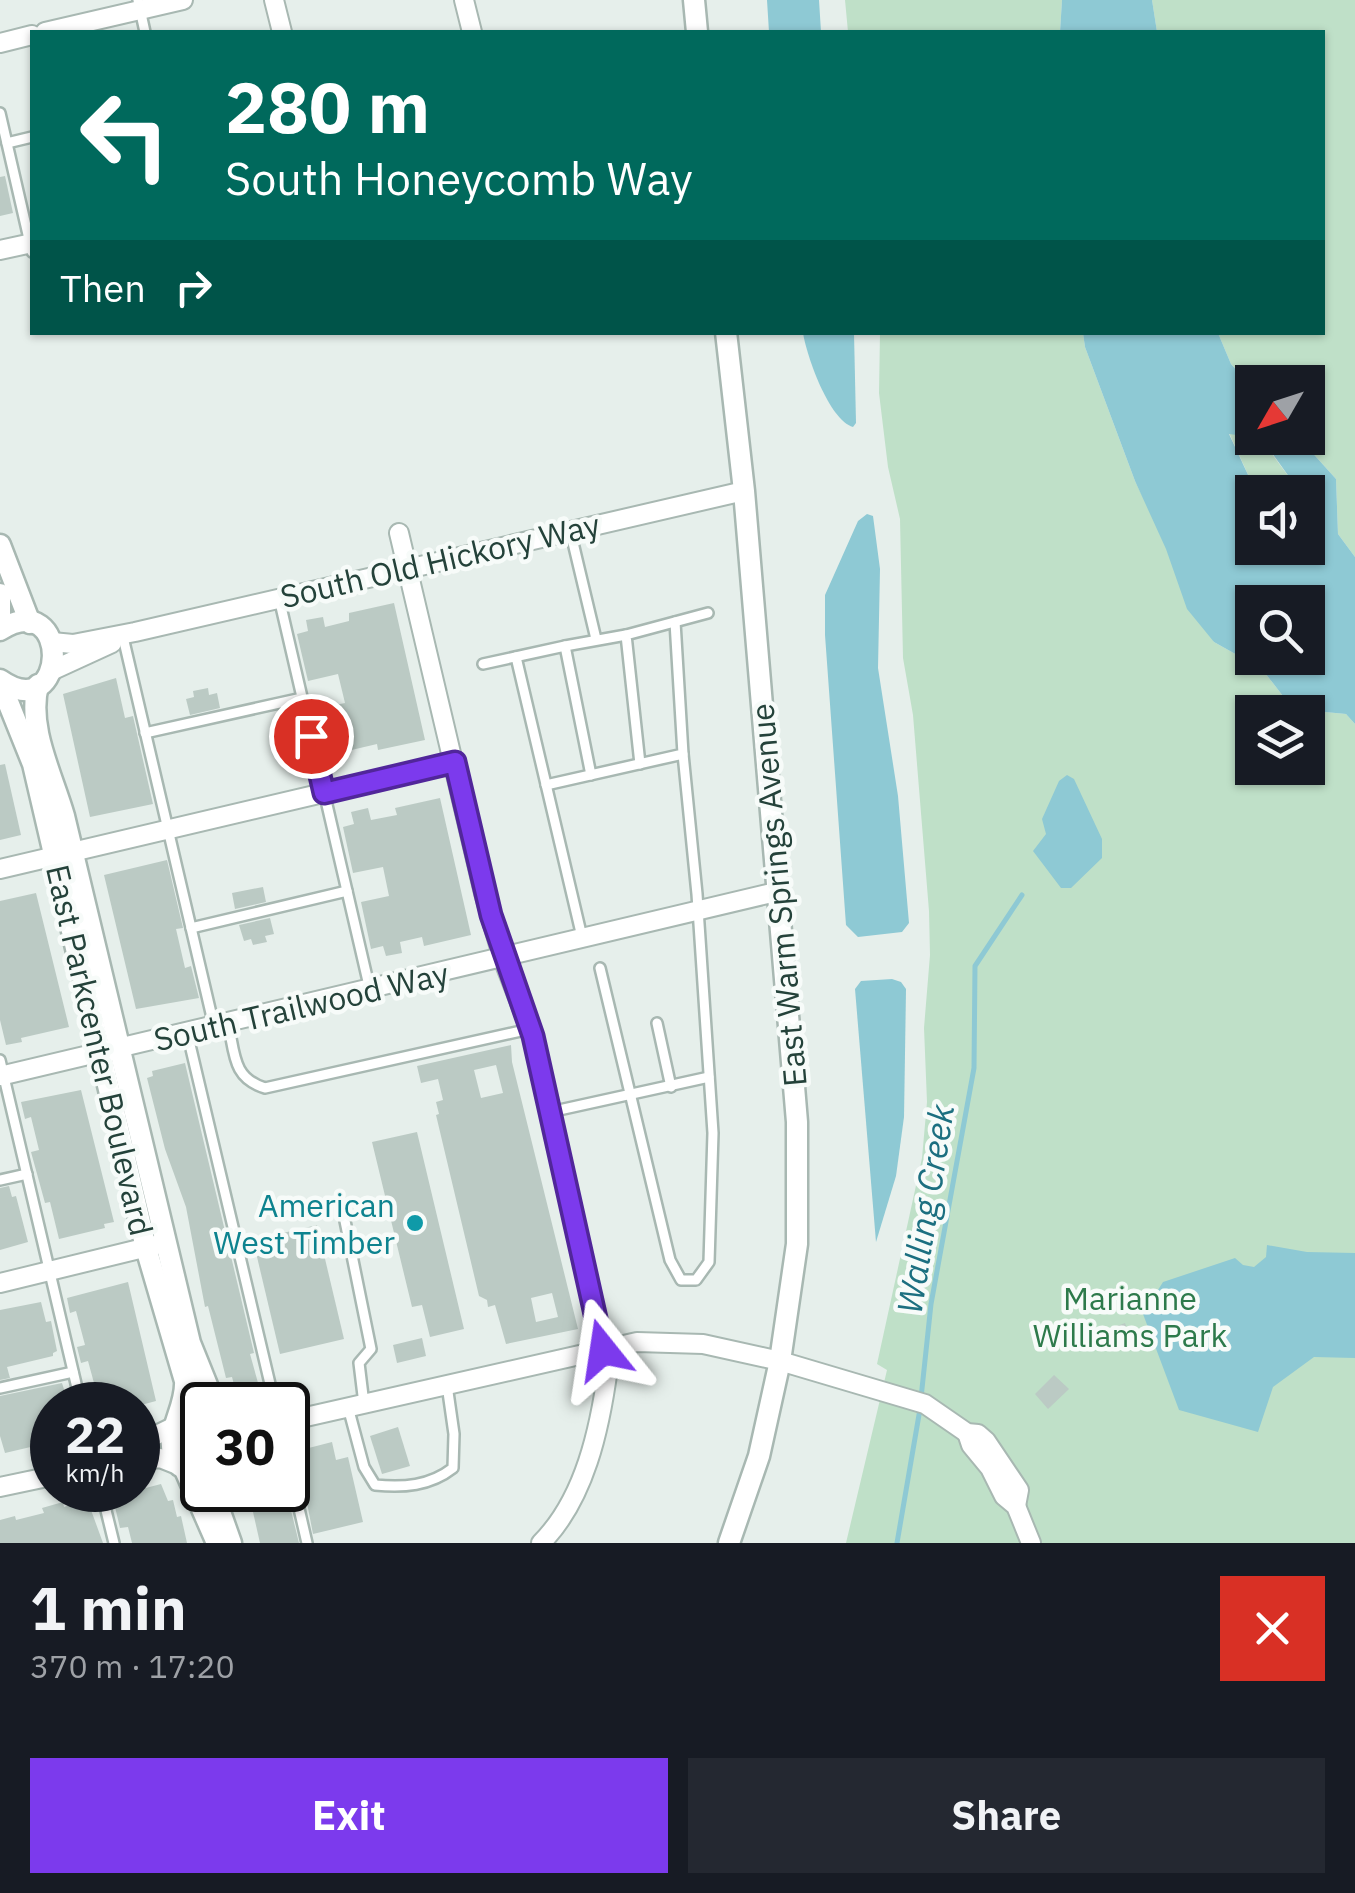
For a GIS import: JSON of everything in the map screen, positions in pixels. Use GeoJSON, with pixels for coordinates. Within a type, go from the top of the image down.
{"type":"FeatureCollection","features":[{"type":"Feature","properties":{"kind":"street"},"geometry":{"type":"LineString","coordinates":[[52,30],[139,5],[183,0]]}},
{"type":"Feature","properties":{"kind":"street"},"geometry":{"type":"LineString","coordinates":[[274,0],[282,30]]}},
{"type":"Feature","properties":{"kind":"street"},"geometry":{"type":"LineString","coordinates":[[464,0],[472,30]]}},
{"type":"Feature","properties":{"kind":"street"},"geometry":{"type":"LineString","coordinates":[[694,0],[696,30]]}},
{"type":"Feature","properties":{"kind":"street"},"geometry":{"type":"LineString","coordinates":[[0,43],[30,36]]}},
{"type":"Feature","properties":{"kind":"street"},"geometry":{"type":"LineString","coordinates":[[0,250],[30,246]]}},
{"type":"Feature","properties":{"kind":"street","name":"East Warm Springs Avenue"},"geometry":{"type":"LineString","coordinates":[[726,335],[744,490],[797,1122],[797,1244],[780,1361],[744,1543]]}},
{"type":"Feature","properties":{"kind":"street","name":"South Old Hickory Way"},"geometry":{"type":"LineString","coordinates":[[52,642],[73,644],[129,635],[744,490]]}},
{"type":"Feature","properties":{"kind":"street"},"geometry":{"type":"LineString","coordinates":[[399,533],[484,892],[530,1029],[608,1368],[604,1398],[583,1472],[564,1514],[540,1543]]}},
{"type":"Feature","properties":{"kind":"street"},"geometry":{"type":"LineString","coordinates":[[0,545],[30,623]]}},
{"type":"Feature","properties":{"kind":"street"},"geometry":{"type":"LineString","coordinates":[[0,594],[0,628],[30,623],[52,642]]}},
{"type":"Feature","properties":{"kind":"street","name":"South Old Hickory Way"},"geometry":{"type":"LineString","coordinates":[[44,678],[129,635]]}},
{"type":"Feature","properties":{"kind":"street","name":"East Parkcenter Boulevard"},"geometry":{"type":"LineString","coordinates":[[52,642],[55,652],[34,717],[185,1381],[186,1398],[170,1439],[170,1449],[180,1460]]}},
{"type":"Feature","properties":{"kind":"street"},"geometry":{"type":"LineString","coordinates":[[0,681],[21,689],[44,678]]}},
{"type":"Feature","properties":{"kind":"street","name":"East Parkcenter Boulevard"},"geometry":{"type":"LineString","coordinates":[[0,681],[64,855]]}},
{"type":"Feature","properties":{"kind":"street"},"geometry":{"type":"LineString","coordinates":[[0,869],[455,762]]}},
{"type":"Feature","properties":{"kind":"street","name":"South Trailwood Way"},"geometry":{"type":"LineString","coordinates":[[1,1070],[110,1050],[776,892]]}},
{"type":"Feature","properties":{"kind":"street"},"geometry":{"type":"LineString","coordinates":[[0,1283],[156,1246]]}},
{"type":"Feature","properties":{"kind":"street","name":"East Parkcenter Boulevard"},"geometry":{"type":"LineString","coordinates":[[156,1246],[205,1382]]}},
{"type":"Feature","properties":{"kind":"street"},"geometry":{"type":"LineString","coordinates":[[310,1416],[637,1342],[703,1344],[780,1361],[925,1404],[967,1433],[970,1445],[990,1468],[1004,1496],[1016,1506],[1030,1543]]}},
{"type":"Feature","properties":{"kind":"street"},"geometry":{"type":"LineString","coordinates":[[160,1432],[180,1420]]}},
{"type":"Feature","properties":{"kind":"street","name":"East Warm Springs Avenue"},"geometry":{"type":"LineString","coordinates":[[729,1543],[759,1456]]}},
{"type":"Feature","properties":{"kind":"street"},"geometry":{"type":"LineString","coordinates":[[0,1488],[30,1481]]}},
{"type":"Feature","properties":{"kind":"street"},"geometry":{"type":"LineString","coordinates":[[205,1512],[216,1543]]}},
{"type":"Feature","properties":{"kind":"street"},"geometry":{"type":"LineString","coordinates":[[220,1512],[231,1543]]}},
{"type":"Feature","properties":{"kind":"lane"},"geometry":{"type":"LineString","coordinates":[[139,5],[145,30]]}},
{"type":"Feature","properties":{"kind":"lane"},"geometry":{"type":"LineString","coordinates":[[0,114],[30,238]]}},
{"type":"Feature","properties":{"kind":"lane"},"geometry":{"type":"LineString","coordinates":[[7,142],[30,137]]}},
{"type":"Feature","properties":{"kind":"lane"},"geometry":{"type":"LineString","coordinates":[[570,530],[596,639]]}},
{"type":"Feature","properties":{"kind":"lane"},"geometry":{"type":"LineString","coordinates":[[279,598],[370,990]]}},
{"type":"Feature","properties":{"kind":"lane"},"geometry":{"type":"LineString","coordinates":[[483,664],[626,635],[708,613]]}},
{"type":"Feature","properties":{"kind":"lane"},"geometry":{"type":"LineString","coordinates":[[600,968],[674,1272],[681,1280],[696,1280],[709,1262],[713,1133],[675,622]]}},
{"type":"Feature","properties":{"kind":"lane"},"geometry":{"type":"LineString","coordinates":[[129,635],[146,733],[191,928],[221,1024],[240,1072],[250,1083],[266,1088],[530,1029]]}},
{"type":"Feature","properties":{"kind":"lane"},"geometry":{"type":"LineString","coordinates":[[626,635],[640,764]]}},
{"type":"Feature","properties":{"kind":"lane"},"geometry":{"type":"LineString","coordinates":[[565,646],[592,775]]}},
{"type":"Feature","properties":{"kind":"lane"},"geometry":{"type":"LineString","coordinates":[[516,657],[582,940]]}},
{"type":"Feature","properties":{"kind":"lane"},"geometry":{"type":"LineString","coordinates":[[146,733],[302,698]]}},
{"type":"Feature","properties":{"kind":"lane"},"geometry":{"type":"LineString","coordinates":[[546,785],[683,754]]}},
{"type":"Feature","properties":{"kind":"lane"},"geometry":{"type":"LineString","coordinates":[[191,928],[347,892]]}},
{"type":"Feature","properties":{"kind":"lane"},"geometry":{"type":"LineString","coordinates":[[657,1023],[671,1086]]}},
{"type":"Feature","properties":{"kind":"lane"},"geometry":{"type":"LineString","coordinates":[[188,1032],[269,1382]]}},
{"type":"Feature","properties":{"kind":"lane"},"geometry":{"type":"LineString","coordinates":[[1,1070],[76,1382]]}},
{"type":"Feature","properties":{"kind":"lane"},"geometry":{"type":"LineString","coordinates":[[550,1112],[709,1077]]}},
{"type":"Feature","properties":{"kind":"lane"},"geometry":{"type":"LineString","coordinates":[[0,1180],[27,1174]]}},
{"type":"Feature","properties":{"kind":"lane"},"geometry":{"type":"LineString","coordinates":[[344,1216],[370,1350],[359,1364],[356,1406],[364,1467],[375,1485],[401,1488],[440,1478],[453,1468],[447,1385]]}},
{"type":"Feature","properties":{"kind":"lane"},"geometry":{"type":"LineString","coordinates":[[0,1388],[74,1372]]}},
{"type":"Feature","properties":{"kind":"lane"},"geometry":{"type":"LineString","coordinates":[[106,1512],[114,1543]]}},
{"type":"Feature","properties":{"kind":"lane"},"geometry":{"type":"LineString","coordinates":[[300,1512],[307,1543]]}},
{"type":"Feature","properties":{"kind":"green space"},"geometry":{"type":"Polygon","coordinates":[[[845,0],[1062,0],[1060,30],[848,30],[845,0]]]}},
{"type":"Feature","properties":{"kind":"green space"},"geometry":{"type":"Polygon","coordinates":[[[1152,0],[1355,0],[1355,557],[1338,534],[1336,479],[1314,455],[1325,455],[1325,365],[1235,365],[1235,368],[1219,335],[1325,335],[1325,30],[1157,30],[1152,0]]]}},
{"type":"Feature","properties":{"kind":"green space","name":"Marianne Williams Park"},"geometry":{"type":"Polygon","coordinates":[[[880,335],[1083,335],[1135,481],[1214,642],[1235,654],[1235,675],[1267,675],[1282,695],[1235,695],[1235,785],[1325,785],[1325,712],[1346,714],[1355,724],[1355,1543],[846,1543],[887,1370],[877,1364],[922,1158],[927,1102],[924,1028],[929,911],[913,715],[903,658],[900,519],[888,467],[879,393],[880,335]]]}},
{"type":"Feature","properties":{"kind":"green space"},"geometry":{"type":"Polygon","coordinates":[[[1239,455],[1273,455],[1287,475],[1248,475],[1239,455]]]}},
{"type":"Feature","properties":{"kind":"water"},"geometry":{"type":"Polygon","coordinates":[[[767,0],[819,0],[821,30],[769,30],[767,0]]]}},
{"type":"Feature","properties":{"kind":"water"},"geometry":{"type":"Polygon","coordinates":[[[1062,0],[1152,0],[1157,30],[1060,30],[1062,0]]]}},
{"type":"Feature","properties":{"kind":"water"},"geometry":{"type":"Polygon","coordinates":[[[804,335],[854,335],[853,427],[844,422],[828,401],[804,335]]]}},
{"type":"Feature","properties":{"kind":"water"},"geometry":{"type":"Polygon","coordinates":[[[1083,335],[1219,335],[1235,368],[1235,435],[1229,434],[1235,455],[1239,455],[1248,475],[1235,475],[1235,565],[1325,565],[1325,475],[1288,475],[1273,455],[1314,455],[1336,479],[1338,534],[1355,557],[1355,724],[1346,714],[1325,712],[1325,695],[1282,695],[1267,675],[1325,675],[1325,585],[1235,585],[1235,654],[1214,642],[1187,609],[1166,549],[1135,481],[1083,335]]]}},
{"type":"Feature","properties":{"kind":"water"},"geometry":{"type":"Polygon","coordinates":[[[867,514],[873,516],[880,569],[878,668],[898,796],[909,923],[902,932],[858,937],[846,925],[825,595],[858,521],[867,514]]]}},
{"type":"Feature","properties":{"kind":"water"},"geometry":{"type":"Polygon","coordinates":[[[1067,775],[1074,779],[1102,839],[1102,858],[1071,888],[1061,888],[1033,851],[1046,834],[1042,819],[1059,781],[1067,775]]]}},
{"type":"Feature","properties":{"kind":"water"},"geometry":{"type":"Polygon","coordinates":[[[892,979],[906,989],[904,1117],[896,1176],[876,1242],[855,989],[861,981],[892,979]]]}},
{"type":"Feature","properties":{"kind":"water"},"geometry":{"type":"Polygon","coordinates":[[[1267,1245],[1307,1252],[1355,1253],[1355,1358],[1314,1357],[1273,1387],[1258,1432],[1179,1410],[1143,1314],[1163,1282],[1235,1258],[1254,1267],[1266,1257],[1267,1245]]]}},
{"type":"Feature","properties":{"kind":"building"},"geometry":{"type":"Polygon","coordinates":[[[5,176],[13,213],[0,216],[0,177],[5,176]]]}},
{"type":"Feature","properties":{"kind":"building"},"geometry":{"type":"Polygon","coordinates":[[[394,603],[425,740],[378,750],[377,744],[326,756],[316,709],[345,703],[338,674],[308,681],[297,634],[308,631],[306,620],[323,617],[325,627],[349,621],[349,613],[394,603]]]}},
{"type":"Feature","properties":{"kind":"building"},"geometry":{"type":"Polygon","coordinates":[[[116,678],[125,718],[133,716],[153,804],[90,817],[63,694],[116,678]]]}},
{"type":"Feature","properties":{"kind":"building"},"geometry":{"type":"Polygon","coordinates":[[[208,688],[209,695],[217,693],[220,708],[190,715],[186,699],[194,697],[193,691],[208,688]]]}},
{"type":"Feature","properties":{"kind":"building"},"geometry":{"type":"Polygon","coordinates":[[[5,764],[21,835],[0,840],[0,765],[5,764]]]}},
{"type":"Feature","properties":{"kind":"building"},"geometry":{"type":"Polygon","coordinates":[[[440,798],[471,935],[424,946],[422,937],[400,942],[402,953],[386,956],[383,946],[371,949],[361,902],[389,896],[383,867],[353,873],[343,827],[354,824],[351,812],[368,808],[371,820],[397,815],[395,808],[440,798]]]}},
{"type":"Feature","properties":{"kind":"building"},"geometry":{"type":"Polygon","coordinates":[[[167,860],[183,928],[176,929],[185,968],[191,966],[199,998],[136,1009],[104,875],[167,860]]]}},
{"type":"Feature","properties":{"kind":"building"},"geometry":{"type":"Polygon","coordinates":[[[263,887],[266,902],[235,909],[232,893],[263,887]]]}},
{"type":"Feature","properties":{"kind":"building"},"geometry":{"type":"Polygon","coordinates":[[[36,893],[69,1027],[6,1045],[0,1020],[0,901],[36,893]]]}},
{"type":"Feature","properties":{"kind":"building"},"geometry":{"type":"Polygon","coordinates":[[[270,918],[274,934],[265,936],[267,942],[253,945],[251,939],[244,941],[239,925],[270,918]]]}},
{"type":"Feature","properties":{"kind":"building"},"geometry":{"type":"Polygon","coordinates":[[[511,1045],[578,1329],[506,1344],[495,1305],[488,1307],[487,1300],[479,1296],[436,1115],[436,1102],[443,1100],[438,1079],[421,1083],[417,1066],[511,1045]],[[496,1065],[474,1070],[481,1098],[503,1093],[496,1065]],[[552,1293],[531,1298],[536,1322],[558,1317],[552,1293]]]}},
{"type":"Feature","properties":{"kind":"building"},"geometry":{"type":"Polygon","coordinates":[[[185,1063],[258,1382],[233,1382],[232,1377],[226,1378],[208,1306],[205,1307],[186,1207],[165,1149],[147,1078],[153,1076],[152,1071],[185,1063]]]}},
{"type":"Feature","properties":{"kind":"building"},"geometry":{"type":"Polygon","coordinates":[[[81,1090],[114,1222],[104,1224],[105,1228],[59,1239],[31,1152],[39,1150],[31,1117],[25,1119],[21,1102],[81,1090]]]}},
{"type":"Feature","properties":{"kind":"building","name":"American West Timber"},"geometry":{"type":"Polygon","coordinates":[[[417,1132],[464,1329],[430,1337],[422,1305],[412,1307],[372,1142],[417,1132]]]}},
{"type":"Feature","properties":{"kind":"building"},"geometry":{"type":"Polygon","coordinates":[[[9,1186],[12,1197],[16,1196],[28,1242],[0,1250],[0,1188],[9,1186]]]}},
{"type":"Feature","properties":{"kind":"building"},"geometry":{"type":"Polygon","coordinates":[[[317,1225],[344,1339],[280,1354],[253,1240],[317,1225]]]}},
{"type":"Feature","properties":{"kind":"building"},"geometry":{"type":"Polygon","coordinates":[[[128,1282],[152,1382],[94,1382],[88,1361],[81,1363],[77,1347],[85,1345],[76,1311],[70,1313],[67,1298],[128,1282]]]}},
{"type":"Feature","properties":{"kind":"building"},"geometry":{"type":"Polygon","coordinates":[[[41,1302],[46,1322],[51,1321],[57,1351],[53,1356],[7,1367],[10,1378],[0,1380],[0,1310],[41,1302]]]}},
{"type":"Feature","properties":{"kind":"building"},"geometry":{"type":"Polygon","coordinates":[[[1125,1323],[1129,1334],[1101,1345],[1097,1334],[1125,1323]]]}},
{"type":"Feature","properties":{"kind":"building"},"geometry":{"type":"Polygon","coordinates":[[[422,1338],[426,1356],[397,1363],[393,1345],[422,1338]]]}},
{"type":"Feature","properties":{"kind":"building"},"geometry":{"type":"Polygon","coordinates":[[[1054,1375],[1069,1389],[1048,1409],[1035,1394],[1054,1375]]]}},
{"type":"Feature","properties":{"kind":"building"},"geometry":{"type":"Polygon","coordinates":[[[30,1390],[30,1447],[5,1453],[0,1436],[0,1396],[30,1390]]]}},
{"type":"Feature","properties":{"kind":"building"},"geometry":{"type":"Polygon","coordinates":[[[398,1427],[410,1466],[382,1474],[370,1436],[398,1427]]]}},
{"type":"Feature","properties":{"kind":"building"},"geometry":{"type":"Polygon","coordinates":[[[332,1442],[336,1460],[348,1457],[363,1522],[313,1534],[309,1512],[310,1448],[332,1442]]]}},
{"type":"Feature","properties":{"kind":"building"},"geometry":{"type":"Polygon","coordinates":[[[160,1484],[168,1501],[173,1500],[177,1517],[181,1516],[187,1543],[132,1543],[128,1527],[120,1528],[116,1512],[160,1512],[160,1484]]]}},
{"type":"Feature","properties":{"kind":"building"},"geometry":{"type":"Polygon","coordinates":[[[92,1512],[103,1543],[0,1543],[0,1520],[44,1513],[92,1512]]]}},
{"type":"Feature","properties":{"kind":"building"},"geometry":{"type":"Polygon","coordinates":[[[253,1512],[291,1512],[299,1543],[260,1543],[253,1512]]]}},
{"type":"Feature","properties":{"kind":"waterway","name":"Walling Creek"},"geometry":{"type":"LineString","coordinates":[[921,1398],[931,1304],[974,1068],[975,966],[1022,895]]}},
{"type":"Feature","properties":{"kind":"waterway","name":"Walling Creek"},"geometry":{"type":"LineString","coordinates":[[897,1543],[920,1409]]}},
{"type":"Feature","properties":{"kind":"place","name":"American West Timber"},"geometry":{"type":"Point","coordinates":[415,1223]}},
{"type":"Feature","properties":{"kind":"route"},"geometry":{"type":"LineString","coordinates":[[311,736],[324,793],[455,762],[484,892],[533,1036],[603,1350]]}}]}
